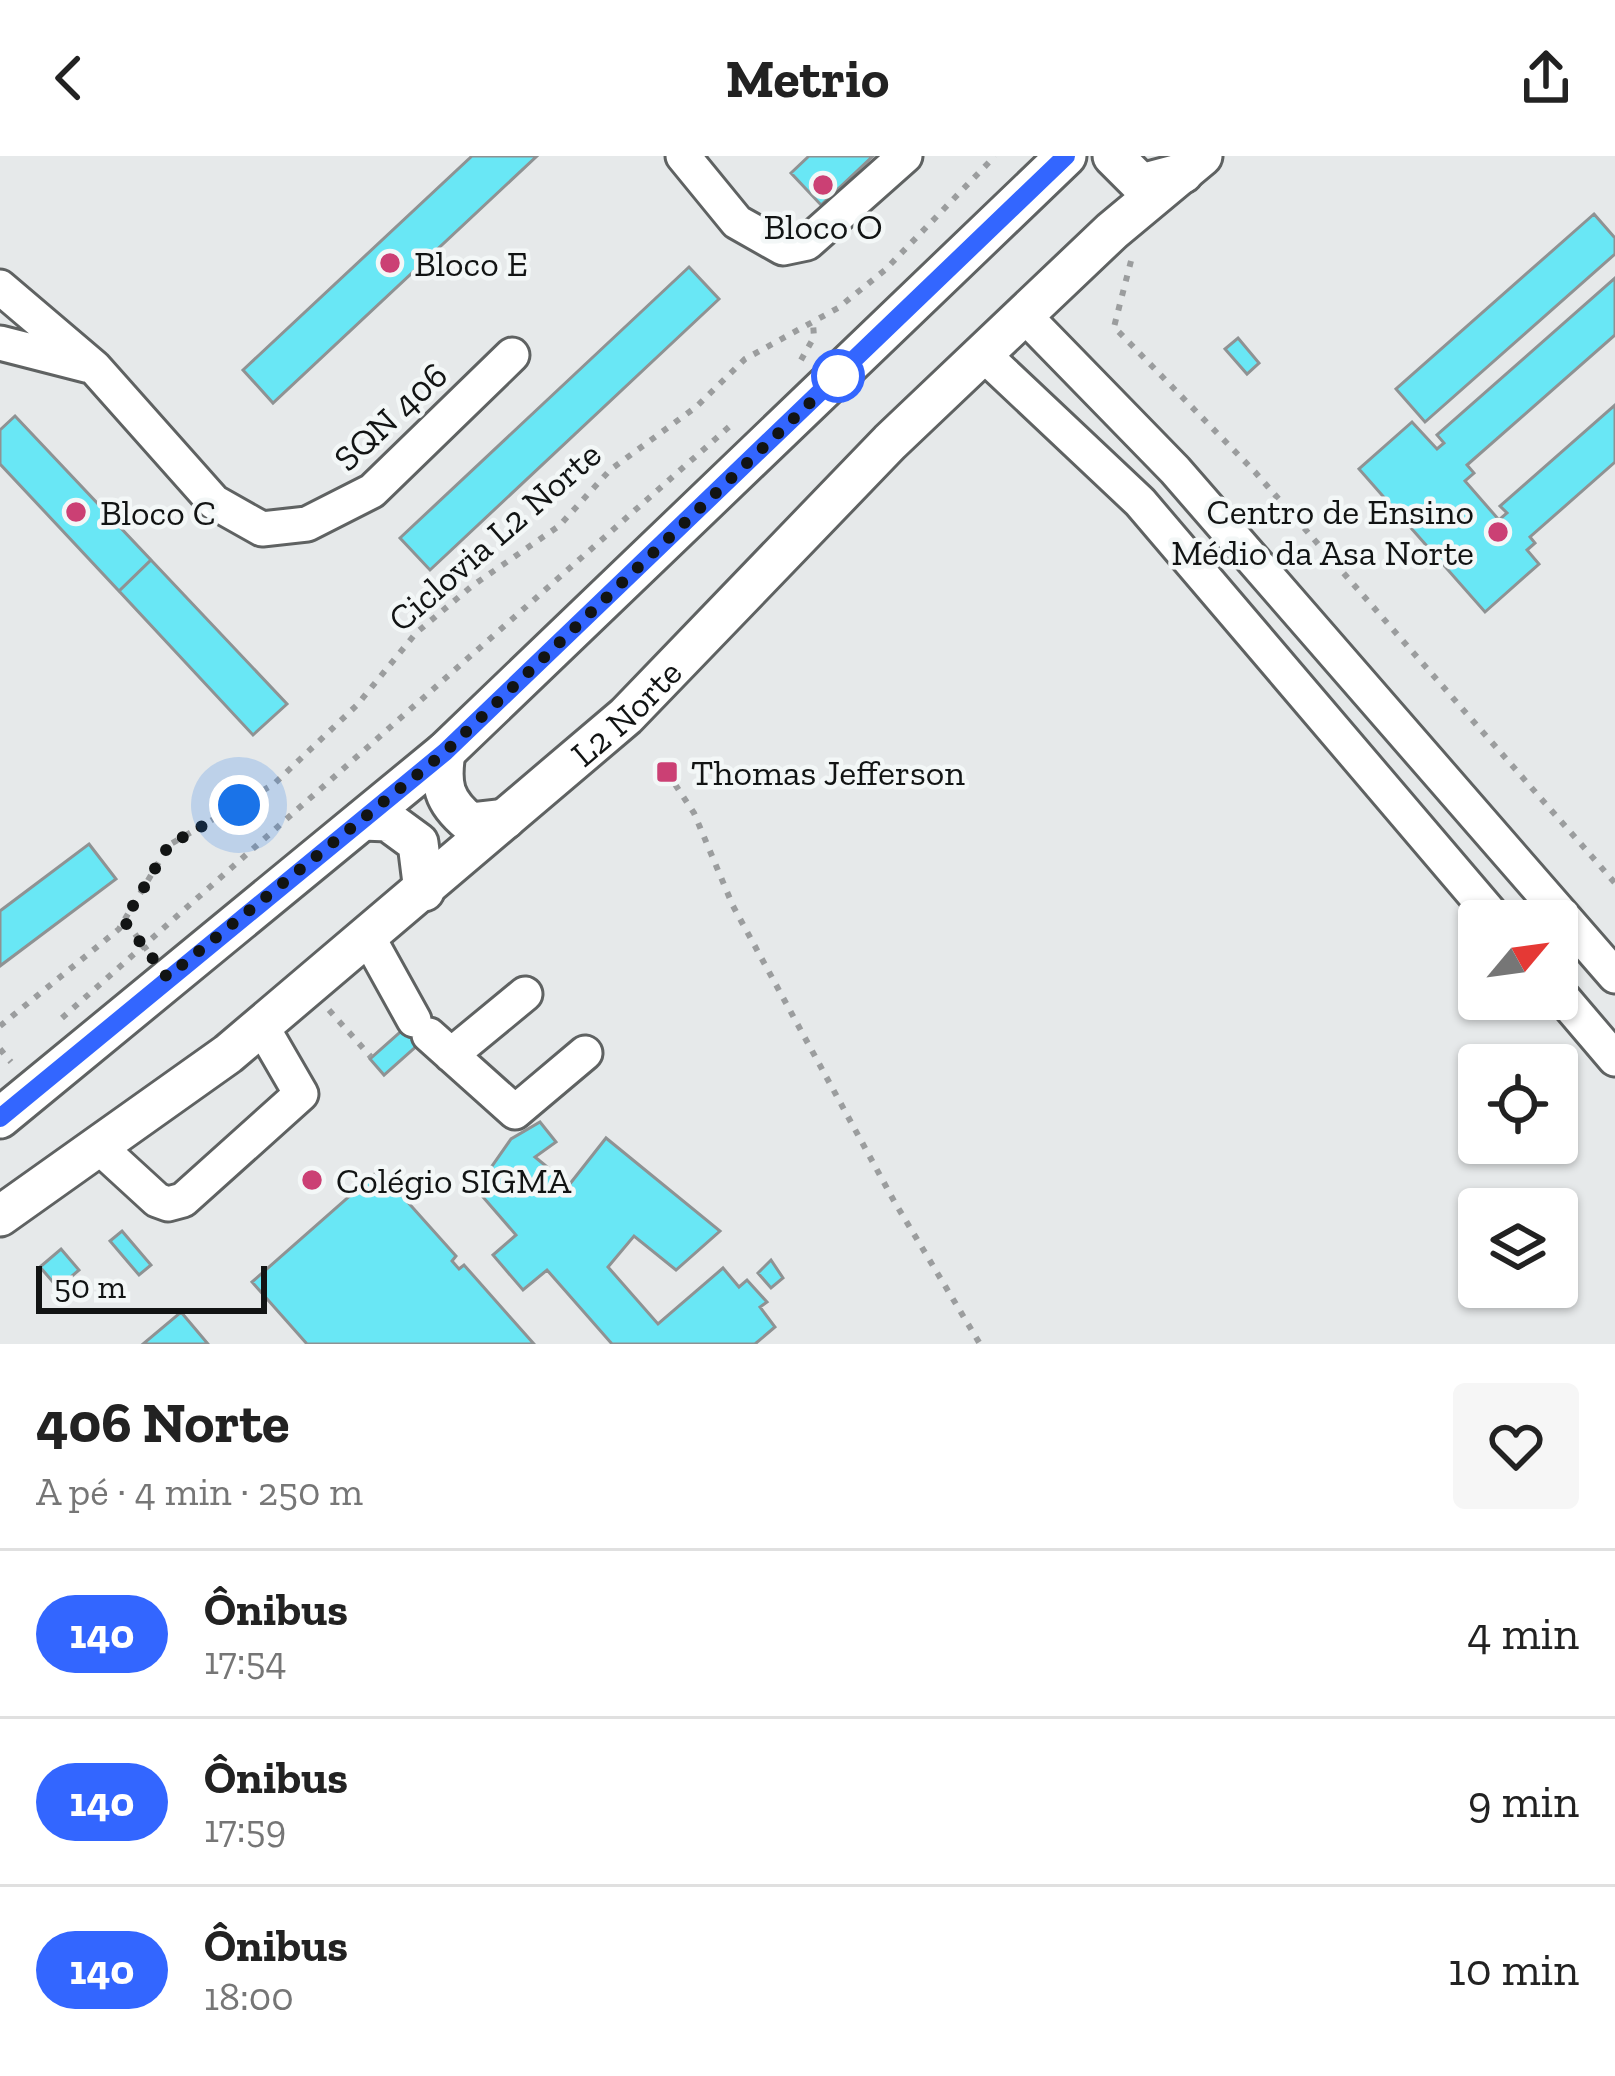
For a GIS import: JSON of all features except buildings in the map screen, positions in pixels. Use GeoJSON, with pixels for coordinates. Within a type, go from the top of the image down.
{"type":"FeatureCollection","features":[{"type":"Feature","properties":{"kind":"main road"},"geometry":{"type":"LineString","coordinates":[[0,1118],[156,962],[363,820],[445,752],[1066,156]]}},
{"type":"Feature","properties":{"kind":"main road"},"geometry":{"type":"LineString","coordinates":[[1113,156],[1141,184],[1193,164]]}},
{"type":"Feature","properties":{"kind":"main road","name":"L2 Norte"},"geometry":{"type":"LineString","coordinates":[[0,1216],[229,1054],[626,716],[890,442],[1112,231],[1193,164]]}},
{"type":"Feature","properties":{"kind":"main road"},"geometry":{"type":"LineString","coordinates":[[445,752],[443,794],[459,814],[470,823],[506,819]]}},
{"type":"Feature","properties":{"kind":"main road"},"geometry":{"type":"LineString","coordinates":[[363,820],[388,821],[418,843],[424,891]]}},
{"type":"Feature","properties":{"kind":"street"},"geometry":{"type":"LineString","coordinates":[[683,156],[737,222],[783,248],[807,243],[904,156]]}},
{"type":"Feature","properties":{"kind":"street","name":"SQN 406"},"geometry":{"type":"LineString","coordinates":[[0,287],[94,367],[214,502],[247,524],[278,529],[342,510],[372,491],[512,355]]}},
{"type":"Feature","properties":{"kind":"street"},"geometry":{"type":"LineString","coordinates":[[0,298],[0,311]]}},
{"type":"Feature","properties":{"kind":"street"},"geometry":{"type":"LineString","coordinates":[[1023,314],[1174,470],[1615,976]]}},
{"type":"Feature","properties":{"kind":"street"},"geometry":{"type":"LineString","coordinates":[[0,343],[94,367]]}},
{"type":"Feature","properties":{"kind":"street"},"geometry":{"type":"LineString","coordinates":[[984,355],[1141,502],[1479,900]]}},
{"type":"Feature","properties":{"kind":"street"},"geometry":{"type":"LineString","coordinates":[[368,938],[431,1036],[515,1112],[585,1053]]}},
{"type":"Feature","properties":{"kind":"street"},"geometry":{"type":"LineString","coordinates":[[431,1036],[524,994]]}},
{"type":"Feature","properties":{"kind":"street"},"geometry":{"type":"LineString","coordinates":[[1578,1016],[1615,1059]]}},
{"type":"Feature","properties":{"kind":"street"},"geometry":{"type":"LineString","coordinates":[[97,1145],[157,1200],[168,1204],[183,1200],[301,1094],[261,1025]]}},
{"type":"Feature","properties":{"kind":"path","name":"Ciclovia L2 Norte"},"geometry":{"type":"LineString","coordinates":[[0,1026],[124,921],[169,845],[274,784],[357,705],[416,633],[559,526],[610,470],[696,407],[745,359],[813,322],[885,270],[995,156]]}},
{"type":"Feature","properties":{"kind":"path"},"geometry":{"type":"LineString","coordinates":[[1112,231],[1131,263],[1114,327],[1255,472],[1615,883]]}},
{"type":"Feature","properties":{"kind":"path"},"geometry":{"type":"LineString","coordinates":[[789,374],[814,337],[813,322]]}},
{"type":"Feature","properties":{"kind":"path"},"geometry":{"type":"LineString","coordinates":[[61,1019],[156,962],[164,922],[743,415]]}},
{"type":"Feature","properties":{"kind":"path"},"geometry":{"type":"LineString","coordinates":[[667,772],[694,813],[733,906],[894,1201],[980,1344]]}},
{"type":"Feature","properties":{"kind":"path"},"geometry":{"type":"LineString","coordinates":[[124,921],[156,962]]}},
{"type":"Feature","properties":{"kind":"path"},"geometry":{"type":"LineString","coordinates":[[309,987],[371,1057]]}},
{"type":"Feature","properties":{"kind":"path"},"geometry":{"type":"LineString","coordinates":[[0,1071],[27,1047]]}},
{"type":"Feature","properties":{"kind":"path"},"geometry":{"type":"LineString","coordinates":[[0,1049],[11,1062]]}},
{"type":"Feature","properties":{"kind":"bus line","name":"140"},"geometry":{"type":"LineString","coordinates":[[0,1118],[445,752],[1066,156]]}},
{"type":"Feature","properties":{"kind":"place","name":"Bloco O"},"geometry":{"type":"Point","coordinates":[823,185]}},
{"type":"Feature","properties":{"kind":"place","name":"Bloco E"},"geometry":{"type":"Point","coordinates":[390,263]}},
{"type":"Feature","properties":{"kind":"place","name":"Bloco C"},"geometry":{"type":"Point","coordinates":[76,512]}},
{"type":"Feature","properties":{"kind":"place","name":"Centro de Ensino Médio da Asa Norte"},"geometry":{"type":"Point","coordinates":[1498,532]}},
{"type":"Feature","properties":{"kind":"place","name":"Thomas Jefferson"},"geometry":{"type":"Point","coordinates":[667,772]}},
{"type":"Feature","properties":{"kind":"place","name":"Colégio SIGMA"},"geometry":{"type":"Point","coordinates":[312,1180]}},
{"type":"Feature","properties":{"kind":"route"},"geometry":{"type":"LineString","coordinates":[[239,805],[169,845],[124,921],[167,977],[445,752],[838,376]]}}]}
